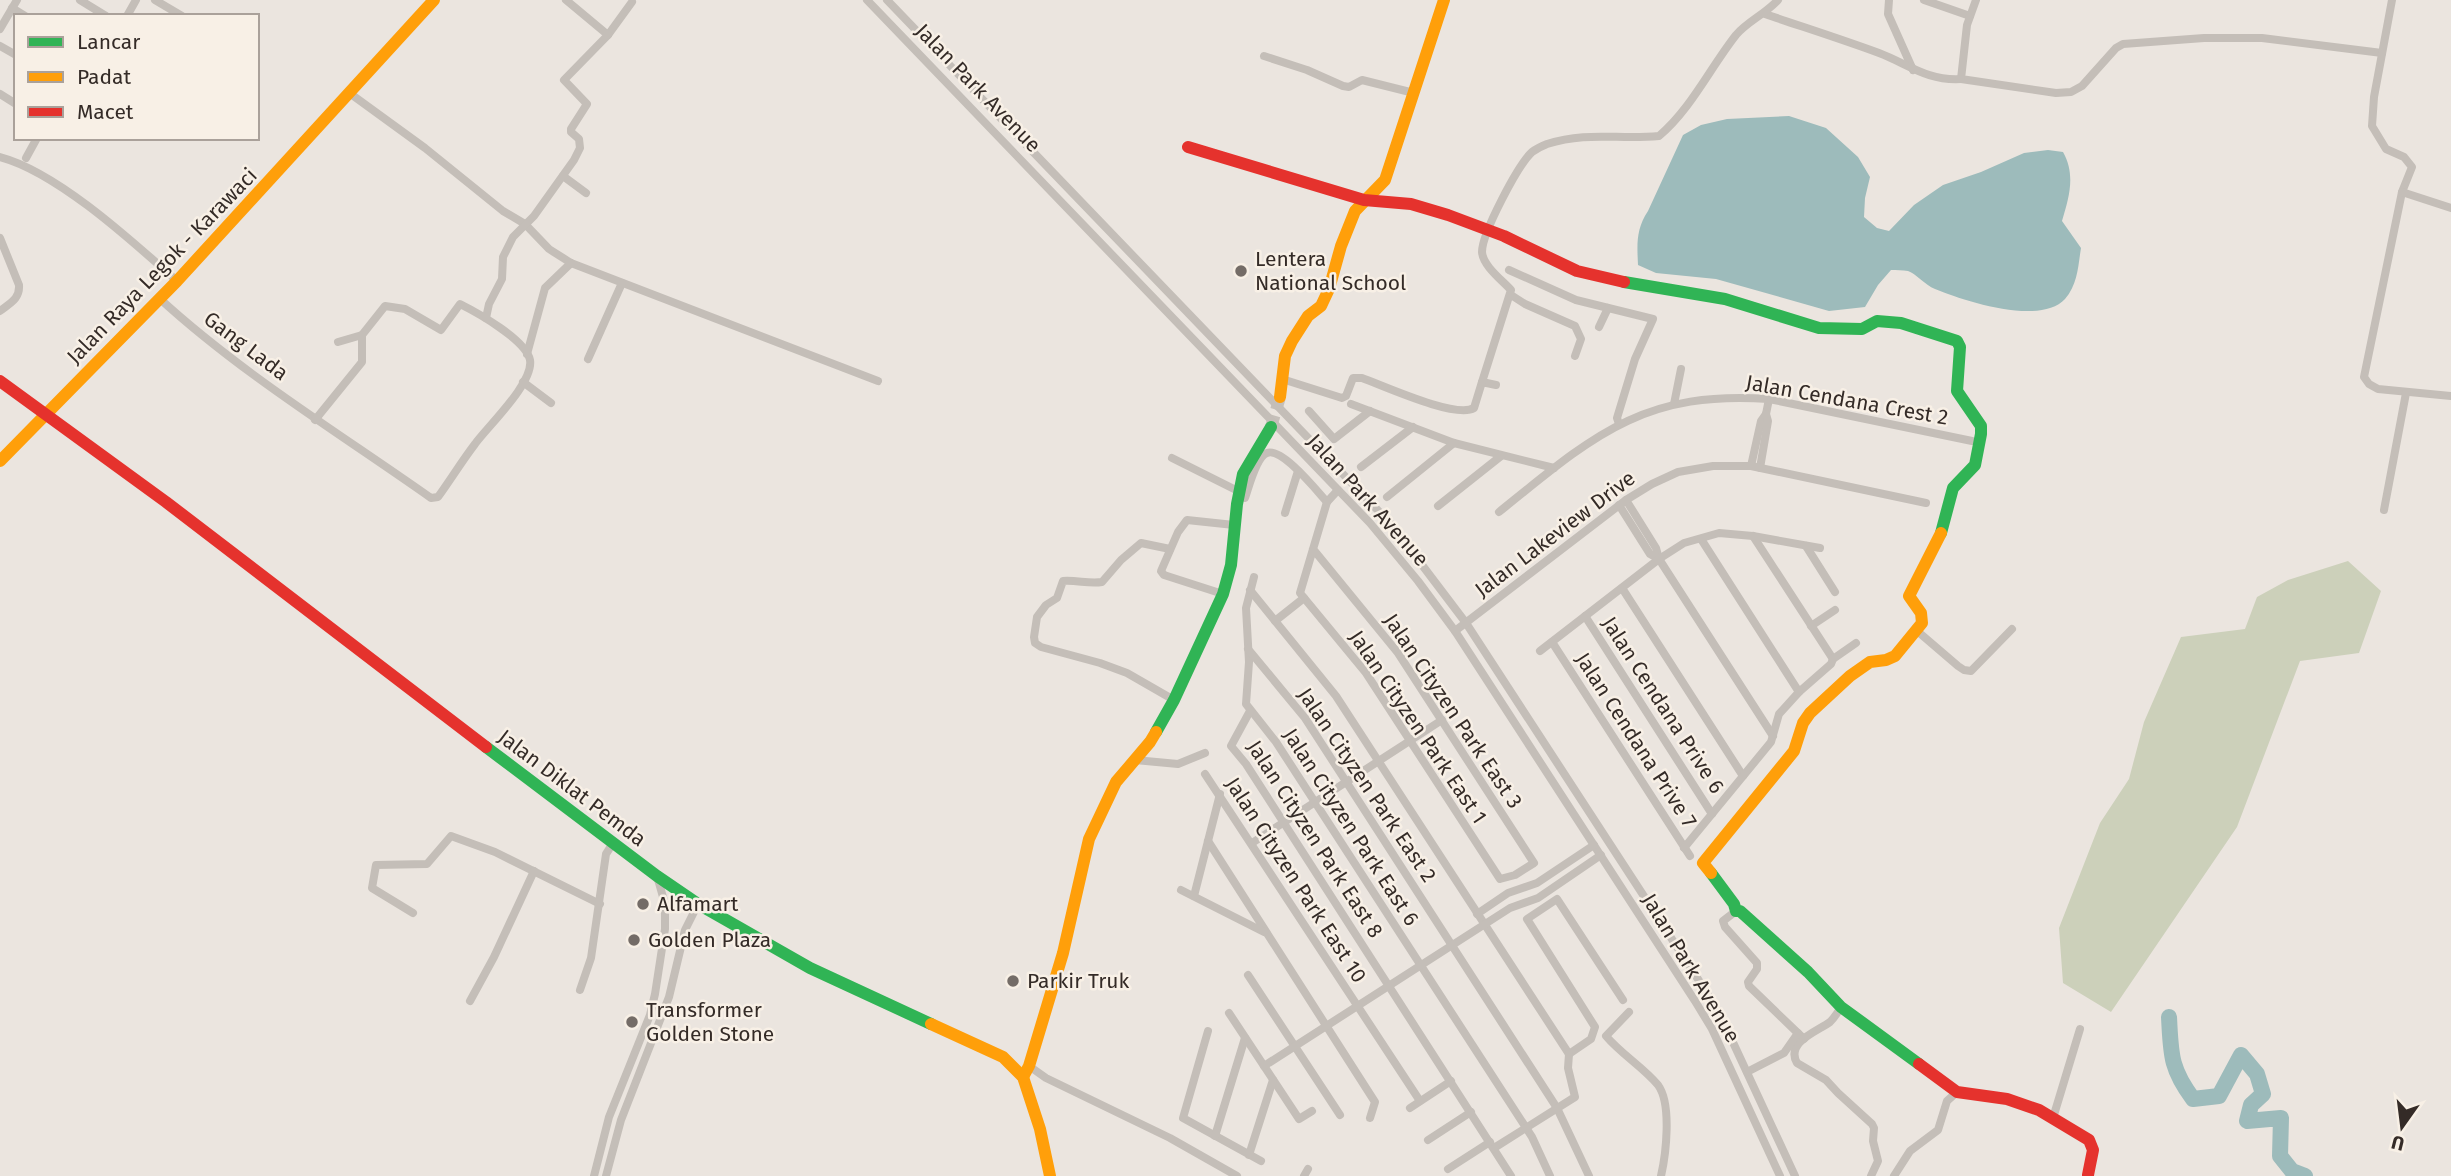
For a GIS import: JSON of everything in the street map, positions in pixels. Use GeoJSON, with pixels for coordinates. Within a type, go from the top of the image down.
{"type":"FeatureCollection","features":[{"type":"Feature","properties":{"kind":"street"},"geometry":{"type":"LineString","coordinates":[[80,0],[103,14]]}},
{"type":"Feature","properties":{"kind":"street"},"geometry":{"type":"LineString","coordinates":[[155,0],[179,14]]}},
{"type":"Feature","properties":{"kind":"street","name":"Jalan Raya Legok - Karawaci"},"geometry":{"type":"LineString","coordinates":[[0,461],[177,281],[434,0]]}},
{"type":"Feature","properties":{"kind":"street"},"geometry":{"type":"LineString","coordinates":[[566,0],[608,35]]}},
{"type":"Feature","properties":{"kind":"street","name":"Jalan Park Avenue"},"geometry":{"type":"LineString","coordinates":[[867,0],[1380,533],[1455,631],[1712,1029],[1780,1176]]}},
{"type":"Feature","properties":{"kind":"street","name":"Jalan Park Avenue"},"geometry":{"type":"LineString","coordinates":[[887,0],[1391,524],[1466,623],[1707,993],[1795,1176]]}},
{"type":"Feature","properties":{"kind":"street"},"geometry":{"type":"LineString","coordinates":[[1279,397],[1285,356],[1308,316],[1321,306],[1351,219],[1364,200],[1385,180],[1444,0]]}},
{"type":"Feature","properties":{"kind":"street"},"geometry":{"type":"LineString","coordinates":[[1282,379],[1342,398],[1353,378],[1362,378],[1455,411],[1467,412],[1474,408],[1511,295],[1511,290],[1484,259],[1482,250],[1488,230],[1511,183],[1532,152],[1547,144],[1584,136],[1659,136],[1684,108],[1738,33],[1751,21],[1765,14],[1777,0]]}},
{"type":"Feature","properties":{"kind":"street"},"geometry":{"type":"LineString","coordinates":[[1889,0],[1888,14],[1913,70]]}},
{"type":"Feature","properties":{"kind":"street"},"geometry":{"type":"LineString","coordinates":[[1924,0],[1970,16]]}},
{"type":"Feature","properties":{"kind":"street"},"geometry":{"type":"LineString","coordinates":[[1961,79],[1961,61],[1976,0]]}},
{"type":"Feature","properties":{"kind":"street"},"geometry":{"type":"LineString","coordinates":[[2392,0],[2374,97],[2372,126],[2386,149],[2411,163],[2410,176],[2402,192],[2363,371],[2366,380],[2373,387],[2406,393],[2451,396]]}},
{"type":"Feature","properties":{"kind":"street"},"geometry":{"type":"LineString","coordinates":[[486,318],[489,304],[502,279],[503,257],[513,237],[534,216],[580,148],[579,139],[571,129],[587,104],[564,80],[608,35],[632,2]]}},
{"type":"Feature","properties":{"kind":"street"},"geometry":{"type":"LineString","coordinates":[[0,29],[15,4]]}},
{"type":"Feature","properties":{"kind":"street"},"geometry":{"type":"LineString","coordinates":[[1765,14],[1882,54],[1913,70],[1941,79],[1961,79],[2056,93],[2071,92],[2082,86],[2116,48],[2123,44],[2204,38],[2262,38],[2382,53]]}},
{"type":"Feature","properties":{"kind":"street"},"geometry":{"type":"LineString","coordinates":[[1264,56],[1307,70],[1343,86],[1349,87],[1362,80],[1414,93]]}},
{"type":"Feature","properties":{"kind":"street"},"geometry":{"type":"LineString","coordinates":[[348,92],[525,225],[549,248],[571,262],[878,380]]}},
{"type":"Feature","properties":{"kind":"street"},"geometry":{"type":"LineString","coordinates":[[26,158],[36,140]]}},
{"type":"Feature","properties":{"kind":"street"},"geometry":{"type":"LineString","coordinates":[[1188,147],[1364,200],[1410,204],[1488,230],[1577,271],[1601,278],[1725,299],[1819,328],[1862,329],[1877,321],[1901,323],[1957,341],[1960,346],[1957,391],[1981,426],[1981,434],[1975,465],[1954,488],[1939,540],[1909,596],[1922,617],[1922,623],[1895,656],[1870,662],[1850,676],[1810,713],[1802,723],[1794,751],[1703,863],[1734,904],[1736,911]]}},
{"type":"Feature","properties":{"kind":"street"},"geometry":{"type":"LineString","coordinates":[[0,157],[33,171],[76,197],[177,281]]}},
{"type":"Feature","properties":{"kind":"street"},"geometry":{"type":"LineString","coordinates":[[563,176],[586,193]]}},
{"type":"Feature","properties":{"kind":"street"},"geometry":{"type":"LineString","coordinates":[[2402,192],[2451,208]]}},
{"type":"Feature","properties":{"kind":"street"},"geometry":{"type":"LineString","coordinates":[[0,239],[20,292],[17,298],[0,311]]}},
{"type":"Feature","properties":{"kind":"street"},"geometry":{"type":"LineString","coordinates":[[527,354],[545,288],[571,262]]}},
{"type":"Feature","properties":{"kind":"street"},"geometry":{"type":"LineString","coordinates":[[1509,270],[1576,300],[1653,319],[1635,359],[1617,418],[1619,424]]}},
{"type":"Feature","properties":{"kind":"street"},"geometry":{"type":"LineString","coordinates":[[588,359],[622,283]]}},
{"type":"Feature","properties":{"kind":"street"},"geometry":{"type":"LineString","coordinates":[[1511,295],[1575,326],[1581,339],[1575,356]]}},
{"type":"Feature","properties":{"kind":"street","name":"Gang Lada"},"geometry":{"type":"LineString","coordinates":[[159,298],[201,336],[315,420],[434,499],[475,443],[510,404],[523,382]]}},
{"type":"Feature","properties":{"kind":"street"},"geometry":{"type":"LineString","coordinates":[[315,420],[362,362],[362,335],[382,308],[388,305],[405,309],[441,330],[460,304],[486,318],[524,348],[530,364],[523,382],[551,402]]}},
{"type":"Feature","properties":{"kind":"street"},"geometry":{"type":"LineString","coordinates":[[1600,327],[1608,308]]}},
{"type":"Feature","properties":{"kind":"street"},"geometry":{"type":"LineString","coordinates":[[338,342],[362,335]]}},
{"type":"Feature","properties":{"kind":"street"},"geometry":{"type":"LineString","coordinates":[[1674,404],[1681,369]]}},
{"type":"Feature","properties":{"kind":"street","name":"Jalan Diklat Pemda"},"geometry":{"type":"LineString","coordinates":[[0,381],[166,502],[613,843],[698,904],[810,968],[1003,1057],[1026,1071]]}},
{"type":"Feature","properties":{"kind":"street"},"geometry":{"type":"LineString","coordinates":[[1482,382],[1496,385]]}},
{"type":"Feature","properties":{"kind":"street"},"geometry":{"type":"LineString","coordinates":[[2384,510],[2406,393]]}},
{"type":"Feature","properties":{"kind":"street","name":"Jalan Cendana Crest 2"},"geometry":{"type":"LineString","coordinates":[[1499,512],[1582,446],[1619,424],[1674,404],[1703,399],[1769,399],[1972,441]]}},
{"type":"Feature","properties":{"kind":"street"},"geometry":{"type":"LineString","coordinates":[[1755,467],[1761,439],[1761,421],[1766,415],[1769,399]]}},
{"type":"Feature","properties":{"kind":"street"},"geometry":{"type":"LineString","coordinates":[[1351,404],[1454,443],[1555,468]]}},
{"type":"Feature","properties":{"kind":"street"},"geometry":{"type":"LineString","coordinates":[[1309,411],[1334,439],[1370,411]]}},
{"type":"Feature","properties":{"kind":"street"},"geometry":{"type":"LineString","coordinates":[[1242,495],[1243,472],[1271,427]]}},
{"type":"Feature","properties":{"kind":"street"},"geometry":{"type":"LineString","coordinates":[[1361,467],[1413,427]]}},
{"type":"Feature","properties":{"kind":"street"},"geometry":{"type":"LineString","coordinates":[[1387,497],[1454,443]]}},
{"type":"Feature","properties":{"kind":"street"},"geometry":{"type":"LineString","coordinates":[[1050,1176],[1026,1071],[1063,953],[1089,839],[1116,782],[1150,742],[1174,700],[1223,594],[1230,576],[1234,524],[1242,495],[1265,453],[1284,456],[1327,502]]}},
{"type":"Feature","properties":{"kind":"street"},"geometry":{"type":"LineString","coordinates":[[1438,506],[1500,456]]}},
{"type":"Feature","properties":{"kind":"street"},"geometry":{"type":"LineString","coordinates":[[1172,458],[1242,495]]}},
{"type":"Feature","properties":{"kind":"street","name":"Jalan Lakeview Drive"},"geometry":{"type":"LineString","coordinates":[[1455,631],[1622,502],[1678,472],[1713,466],[1755,467],[1926,503]]}},
{"type":"Feature","properties":{"kind":"street"},"geometry":{"type":"LineString","coordinates":[[1285,513],[1298,471]]}},
{"type":"Feature","properties":{"kind":"street"},"geometry":{"type":"LineString","coordinates":[[1275,621],[1304,598],[1300,593],[1327,502],[1338,490]]}},
{"type":"Feature","properties":{"kind":"street"},"geometry":{"type":"LineString","coordinates":[[1622,502],[1656,548],[1659,559],[1773,736]]}},
{"type":"Feature","properties":{"kind":"street"},"geometry":{"type":"LineString","coordinates":[[1223,594],[1164,575],[1161,571],[1178,532],[1187,520],[1234,524]]}},
{"type":"Feature","properties":{"kind":"street"},"geometry":{"type":"LineString","coordinates":[[1380,533],[1391,524]]}},
{"type":"Feature","properties":{"kind":"street"},"geometry":{"type":"LineString","coordinates":[[1540,651],[1659,559],[1684,543],[1719,533],[1819,548]]}},
{"type":"Feature","properties":{"kind":"street"},"geometry":{"type":"LineString","coordinates":[[1753,536],[1833,659]]}},
{"type":"Feature","properties":{"kind":"street"},"geometry":{"type":"LineString","coordinates":[[1700,539],[1799,692]]}},
{"type":"Feature","properties":{"kind":"street"},"geometry":{"type":"LineString","coordinates":[[1170,549],[1141,543],[1121,560],[1102,582],[1079,579],[1063,582],[1057,598],[1046,605],[1037,617],[1034,640],[1041,647],[1127,673],[1174,700]]}},
{"type":"Feature","properties":{"kind":"street"},"geometry":{"type":"LineString","coordinates":[[1806,546],[1835,592]]}},
{"type":"Feature","properties":{"kind":"street","name":"Jalan Cityzen Park East 3"},"geometry":{"type":"LineString","coordinates":[[1313,549],[1398,653],[1534,863],[1515,875],[1500,879]]}},
{"type":"Feature","properties":{"kind":"street"},"geometry":{"type":"LineString","coordinates":[[1250,711],[1246,704],[1246,607],[1254,577]]}},
{"type":"Feature","properties":{"kind":"street"},"geometry":{"type":"LineString","coordinates":[[1622,588],[1743,776]]}},
{"type":"Feature","properties":{"kind":"street"},"geometry":{"type":"LineString","coordinates":[[1251,590],[1336,696],[1569,1054],[1568,1068],[1575,1097],[1526,1128],[1448,1170]]}},
{"type":"Feature","properties":{"kind":"street","name":"Jalan Cityzen Park East 1"},"geometry":{"type":"LineString","coordinates":[[1304,598],[1366,673],[1500,879]]}},
{"type":"Feature","properties":{"kind":"street"},"geometry":{"type":"LineString","coordinates":[[1811,626],[1835,610]]}},
{"type":"Feature","properties":{"kind":"street","name":"Jalan Cendana Prive 6"},"geometry":{"type":"LineString","coordinates":[[1585,616],[1712,814]]}},
{"type":"Feature","properties":{"kind":"street"},"geometry":{"type":"LineString","coordinates":[[1916,630],[1958,666],[1971,671],[2012,629]]}},
{"type":"Feature","properties":{"kind":"street","name":"Jalan Cendana Prive 7"},"geometry":{"type":"LineString","coordinates":[[1552,642],[1689,856]]}},
{"type":"Feature","properties":{"kind":"street"},"geometry":{"type":"LineString","coordinates":[[1684,848],[1772,742],[1779,713],[1831,664],[1833,659],[1856,643]]}},
{"type":"Feature","properties":{"kind":"street","name":"Jalan Cityzen Park East 2"},"geometry":{"type":"LineString","coordinates":[[1248,649],[1305,718],[1558,1108],[1590,1176]]}},
{"type":"Feature","properties":{"kind":"street","name":"Jalan Cityzen Park East 6"},"geometry":{"type":"LineString","coordinates":[[1250,711],[1276,742],[1421,965],[1526,1128],[1550,1176]]}},
{"type":"Feature","properties":{"kind":"street","name":"Jalan Cityzen Park East 8"},"geometry":{"type":"LineString","coordinates":[[1250,711],[1231,746],[1247,764],[1492,1145],[1507,1174]]}},
{"type":"Feature","properties":{"kind":"street"},"geometry":{"type":"LineString","coordinates":[[1252,843],[1442,720]]}},
{"type":"Feature","properties":{"kind":"street"},"geometry":{"type":"LineString","coordinates":[[1135,760],[1178,764],[1205,753]]}},
{"type":"Feature","properties":{"kind":"street","name":"Jalan Cityzen Park East 10"},"geometry":{"type":"LineString","coordinates":[[1205,774],[1420,1101]]}},
{"type":"Feature","properties":{"kind":"street"},"geometry":{"type":"LineString","coordinates":[[1194,896],[1220,794]]}},
{"type":"Feature","properties":{"kind":"street"},"geometry":{"type":"LineString","coordinates":[[413,912],[372,888],[376,865],[427,864],[451,836],[485,848],[600,904]]}},
{"type":"Feature","properties":{"kind":"street"},"geometry":{"type":"LineString","coordinates":[[1208,841],[1375,1102],[1370,1118]]}},
{"type":"Feature","properties":{"kind":"street"},"geometry":{"type":"LineString","coordinates":[[580,990],[586,976],[600,904],[606,854],[613,843]]}},
{"type":"Feature","properties":{"kind":"street"},"geometry":{"type":"LineString","coordinates":[[1477,914],[1508,893],[1537,883],[1594,845]]}},
{"type":"Feature","properties":{"kind":"street"},"geometry":{"type":"LineString","coordinates":[[1264,1066],[1510,908],[1538,898],[1601,855]]}},
{"type":"Feature","properties":{"kind":"street"},"geometry":{"type":"LineString","coordinates":[[470,1001],[534,871]]}},
{"type":"Feature","properties":{"kind":"street"},"geometry":{"type":"LineString","coordinates":[[593,1176],[610,1117],[650,1015],[655,993],[665,929],[665,904],[657,876]]}},
{"type":"Feature","properties":{"kind":"street"},"geometry":{"type":"LineString","coordinates":[[1181,890],[1267,933]]}},
{"type":"Feature","properties":{"kind":"street"},"geometry":{"type":"LineString","coordinates":[[1569,1054],[1591,1039],[1595,1027],[1527,919],[1557,899],[1623,1000]]}},
{"type":"Feature","properties":{"kind":"street"},"geometry":{"type":"LineString","coordinates":[[1635,909],[1647,901]]}},
{"type":"Feature","properties":{"kind":"street"},"geometry":{"type":"LineString","coordinates":[[606,1176],[621,1120],[669,997],[685,930],[698,904]]}},
{"type":"Feature","properties":{"kind":"street"},"geometry":{"type":"LineString","coordinates":[[1736,911],[1740,911],[1808,972],[1841,1007],[1958,1092],[2007,1099],[2039,1110],[2080,1134],[2092,1145],[2088,1175]]}},
{"type":"Feature","properties":{"kind":"street"},"geometry":{"type":"LineString","coordinates":[[1736,911],[1723,921],[1725,927],[1757,963],[1757,969],[1748,982],[1749,986],[1801,1036]]}},
{"type":"Feature","properties":{"kind":"street"},"geometry":{"type":"LineString","coordinates":[[1248,975],[1340,1115]]}},
{"type":"Feature","properties":{"kind":"street"},"geometry":{"type":"LineString","coordinates":[[1747,1072],[1784,1053],[1792,1038],[1830,1022],[1841,1007]]}},
{"type":"Feature","properties":{"kind":"street"},"geometry":{"type":"LineString","coordinates":[[1629,1012],[1606,1036],[1659,1086],[1666,1116],[1665,1156],[1661,1176]]}},
{"type":"Feature","properties":{"kind":"street"},"geometry":{"type":"LineString","coordinates":[[1229,1013],[1298,1119],[1312,1111]]}},
{"type":"Feature","properties":{"kind":"street"},"geometry":{"type":"LineString","coordinates":[[2053,1118],[2080,1029]]}},
{"type":"Feature","properties":{"kind":"street"},"geometry":{"type":"LineString","coordinates":[[1208,1031],[1183,1118],[1261,1161]]}},
{"type":"Feature","properties":{"kind":"street"},"geometry":{"type":"LineString","coordinates":[[1801,1036],[1794,1051],[1797,1063],[1826,1080],[1872,1124],[1878,1161],[1871,1176]]}},
{"type":"Feature","properties":{"kind":"street"},"geometry":{"type":"LineString","coordinates":[[1215,1136],[1245,1038]]}},
{"type":"Feature","properties":{"kind":"street"},"geometry":{"type":"LineString","coordinates":[[1026,1071],[1170,1138],[1237,1176]]}},
{"type":"Feature","properties":{"kind":"street"},"geometry":{"type":"LineString","coordinates":[[1249,1154],[1273,1080]]}},
{"type":"Feature","properties":{"kind":"street"},"geometry":{"type":"LineString","coordinates":[[1410,1108],[1451,1081]]}},
{"type":"Feature","properties":{"kind":"street"},"geometry":{"type":"LineString","coordinates":[[1894,1176],[1902,1160],[1941,1125],[1944,1107],[1958,1092]]}},
{"type":"Feature","properties":{"kind":"street"},"geometry":{"type":"LineString","coordinates":[[1429,1140],[1471,1112]]}},
{"type":"Feature","properties":{"kind":"street"},"geometry":{"type":"LineString","coordinates":[[1758,1128],[1770,1122]]}},
{"type":"Feature","properties":{"kind":"green space"},"geometry":{"type":"Polygon","coordinates":[[[2348,561],[2381,591],[2359,653],[2300,661],[2237,827],[2111,1012],[2063,983],[2059,928],[2100,823],[2129,779],[2144,722],[2181,637],[2245,629],[2257,597],[2288,580],[2348,561]]]}},
{"type":"Feature","properties":{"kind":"water"},"geometry":{"type":"Polygon","coordinates":[[[1789,116],[1826,128],[1858,157],[1870,177],[1864,217],[1877,228],[1889,231],[1914,205],[1943,185],[2024,153],[2048,150],[2063,152],[2070,178],[2069,195],[2062,221],[2081,248],[2073,287],[2065,299],[2053,307],[2038,311],[2021,311],[1982,305],[1935,289],[1908,271],[1891,270],[1865,307],[1829,311],[1716,279],[1656,273],[1638,265],[1641,224],[1683,135],[1701,125],[1727,119],[1789,116]]]}},
{"type":"Feature","properties":{"kind":"waterway"},"geometry":{"type":"LineString","coordinates":[[2169,1017],[2173,1060],[2193,1099],[2219,1096],[2241,1055],[2257,1074],[2263,1094],[2251,1105],[2247,1121],[2281,1118],[2280,1156],[2292,1171],[2305,1176]]}},
{"type":"Feature","properties":{"kind":"tunnel"},"geometry":{"type":"LineString","coordinates":[[1271,427],[1280,397]]}},
{"type":"Feature","properties":{"kind":"traffic: fast"},"geometry":{"type":"LineString","coordinates":[[1624,282],[1725,299],[1819,328],[1862,329],[1877,321],[1901,323],[1957,341],[1960,347],[1957,391],[1981,426],[1981,434],[1975,465],[1953,488],[1941,533]]}},
{"type":"Feature","properties":{"kind":"traffic: fast"},"geometry":{"type":"LineString","coordinates":[[1156,732],[1174,700],[1223,594],[1231,565],[1243,474],[1271,427]]}},
{"type":"Feature","properties":{"kind":"traffic: fast"},"geometry":{"type":"LineString","coordinates":[[486,747],[698,904],[810,968],[931,1024]]}},
{"type":"Feature","properties":{"kind":"traffic: fast"},"geometry":{"type":"LineString","coordinates":[[1711,873],[1734,904],[1736,911],[1740,911],[1808,972],[1841,1007],[1919,1064]]}},
{"type":"Feature","properties":{"kind":"traffic: slow"},"geometry":{"type":"LineString","coordinates":[[0,461],[177,281],[434,0]]}},
{"type":"Feature","properties":{"kind":"traffic: slow"},"geometry":{"type":"LineString","coordinates":[[1280,397],[1285,356],[1292,341],[1308,316],[1321,306],[1355,211],[1385,180],[1444,0]]}},
{"type":"Feature","properties":{"kind":"traffic: slow"},"geometry":{"type":"LineString","coordinates":[[1711,873],[1703,863],[1794,751],[1803,723],[1810,713],[1850,676],[1870,662],[1895,656],[1922,623],[1921,613],[1909,596],[1941,533]]}},
{"type":"Feature","properties":{"kind":"traffic: slow"},"geometry":{"type":"LineString","coordinates":[[1023,1077],[1029,1066],[1063,953],[1089,839],[1116,782],[1156,732]]}},
{"type":"Feature","properties":{"kind":"traffic: slow"},"geometry":{"type":"LineString","coordinates":[[931,1024],[1003,1057],[1023,1077],[1040,1129],[1050,1176]]}},
{"type":"Feature","properties":{"kind":"traffic: jam"},"geometry":{"type":"LineString","coordinates":[[1188,147],[1364,200],[1411,204],[1448,215],[1504,236],[1577,271],[1624,282]]}},
{"type":"Feature","properties":{"kind":"traffic: jam"},"geometry":{"type":"LineString","coordinates":[[0,381],[166,502],[486,747]]}},
{"type":"Feature","properties":{"kind":"traffic: jam"},"geometry":{"type":"LineString","coordinates":[[1919,1064],[1957,1092],[2007,1099],[2039,1110],[2089,1140],[2093,1150],[2088,1175]]}},
{"type":"Feature","properties":{"kind":"place","name":"Lentera National School"},"geometry":{"type":"Point","coordinates":[1241,271]}},
{"type":"Feature","properties":{"kind":"place","name":"Alfamart"},"geometry":{"type":"Point","coordinates":[643,904]}},
{"type":"Feature","properties":{"kind":"place","name":"Golden Plaza"},"geometry":{"type":"Point","coordinates":[634,940]}},
{"type":"Feature","properties":{"kind":"place","name":"Parkir Truk"},"geometry":{"type":"Point","coordinates":[1013,981]}},
{"type":"Feature","properties":{"kind":"place","name":"Transformer Golden Stone"},"geometry":{"type":"Point","coordinates":[632,1022]}}]}
